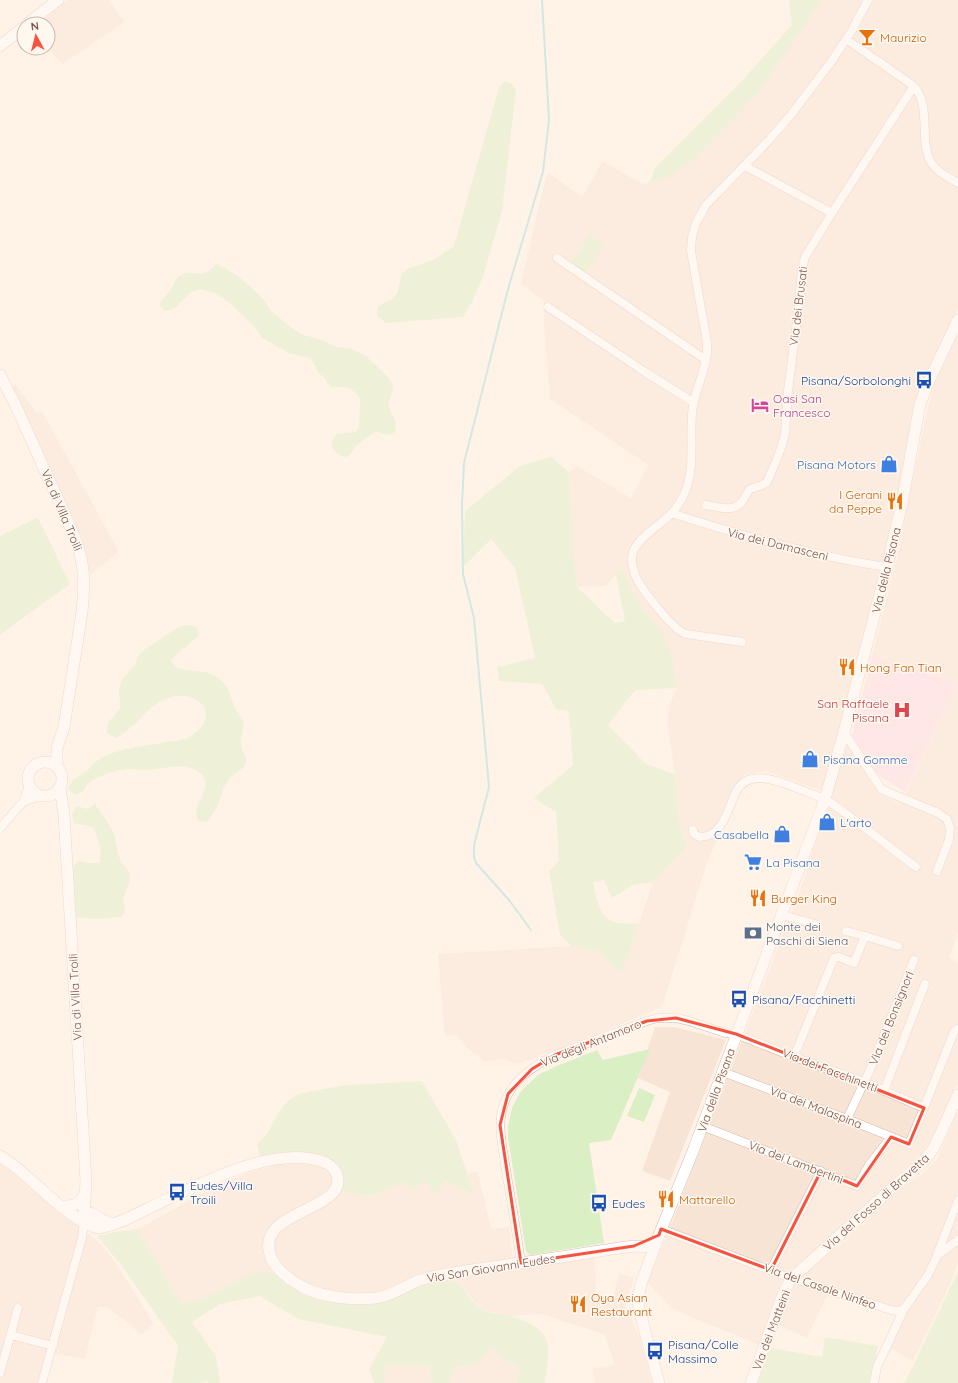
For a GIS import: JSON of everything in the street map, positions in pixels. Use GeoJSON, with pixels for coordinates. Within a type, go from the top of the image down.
{"type":"FeatureCollection","features":[{"type":"Feature","properties":{"kind":"street"},"geometry":{"type":"LineString","coordinates":[[37,16],[58,0]]}},
{"type":"Feature","properties":{"kind":"street"},"geometry":{"type":"LineString","coordinates":[[742,642],[681,632],[662,613],[637,580],[632,561],[634,550],[642,540],[671,513],[685,492],[690,474],[691,416],[693,402],[706,360],[707,340],[691,251],[692,237],[698,218],[706,206],[714,196],[745,166],[790,116],[831,62],[846,40],[868,0]]}},
{"type":"Feature","properties":{"kind":"street"},"geometry":{"type":"LineString","coordinates":[[0,46],[16,33]]}},
{"type":"Feature","properties":{"kind":"street"},"geometry":{"type":"LineString","coordinates":[[846,40],[914,86],[919,92],[922,101],[925,139],[930,160],[941,172],[958,182]]}},
{"type":"Feature","properties":{"kind":"street","name":"Via dei Brusati"},"geometry":{"type":"LineString","coordinates":[[706,506],[728,508],[739,506],[750,489],[767,482],[777,460],[785,434],[788,391],[803,266],[808,250],[914,86]]}},
{"type":"Feature","properties":{"kind":"street"},"geometry":{"type":"LineString","coordinates":[[745,166],[832,213]]}},
{"type":"Feature","properties":{"kind":"street"},"geometry":{"type":"LineString","coordinates":[[556,258],[706,360]]}},
{"type":"Feature","properties":{"kind":"street"},"geometry":{"type":"LineString","coordinates":[[548,307],[645,372],[693,402]]}},
{"type":"Feature","properties":{"kind":"street","name":"Via della Pisana"},"geometry":{"type":"LineString","coordinates":[[659,1383],[639,1312],[638,1302],[640,1288],[660,1232],[723,1072],[824,799],[844,732],[887,567],[905,488],[920,404],[928,383],[957,326]]}},
{"type":"Feature","properties":{"kind":"street","name":"Via di Villa Troili"},"geometry":{"type":"LineString","coordinates":[[0,375],[15,404],[73,532],[83,564],[84,580],[82,612],[64,727],[57,748],[57,767],[62,777],[60,788],[64,815],[87,1219]]}},
{"type":"Feature","properties":{"kind":"street","name":"Via dei Damasceni"},"geometry":{"type":"LineString","coordinates":[[671,513],[770,543],[843,560],[887,567]]}},
{"type":"Feature","properties":{"kind":"street"},"geometry":{"type":"LineString","coordinates":[[844,732],[881,789],[947,819],[950,828],[949,840],[937,870]]}},
{"type":"Feature","properties":{"kind":"street","name":"Via di Villa Troili"},"geometry":{"type":"LineString","coordinates":[[29,786],[29,776],[32,769],[45,762],[57,748]]}},
{"type":"Feature","properties":{"kind":"street"},"geometry":{"type":"LineString","coordinates":[[45,762],[57,767]]}},
{"type":"Feature","properties":{"kind":"street"},"geometry":{"type":"LineString","coordinates":[[693,830],[694,834],[700,837],[709,836],[714,833],[719,827],[739,787],[751,779],[763,778],[776,781],[824,799],[916,867]]}},
{"type":"Feature","properties":{"kind":"street"},"geometry":{"type":"LineString","coordinates":[[29,786],[33,791],[62,806]]}},
{"type":"Feature","properties":{"kind":"street"},"geometry":{"type":"LineString","coordinates":[[0,828],[23,802],[29,786]]}},
{"type":"Feature","properties":{"kind":"street"},"geometry":{"type":"LineString","coordinates":[[23,802],[56,792],[60,788]]}},
{"type":"Feature","properties":{"kind":"street"},"geometry":{"type":"LineString","coordinates":[[782,915],[815,924]]}},
{"type":"Feature","properties":{"kind":"street"},"geometry":{"type":"LineString","coordinates":[[846,931],[898,946]]}},
{"type":"Feature","properties":{"kind":"street"},"geometry":{"type":"LineString","coordinates":[[794,1057],[834,958],[839,957],[854,963],[865,936]]}},
{"type":"Feature","properties":{"kind":"street","name":"Via dei Bonsignori"},"geometry":{"type":"LineString","coordinates":[[847,1119],[883,1038],[914,960]]}},
{"type":"Feature","properties":{"kind":"street"},"geometry":{"type":"LineString","coordinates":[[884,1091],[925,984]]}},
{"type":"Feature","properties":{"kind":"street","name":"Via degli Antamoro"},"geometry":{"type":"LineString","coordinates":[[521,1263],[500,1125],[502,1107],[513,1086],[537,1065],[555,1055],[653,1019],[681,1019],[725,1033],[736,1034]]}},
{"type":"Feature","properties":{"kind":"street"},"geometry":{"type":"LineString","coordinates":[[924,1108],[954,1032],[958,1029]]}},
{"type":"Feature","properties":{"kind":"street","name":"Via dei Facchinetti"},"geometry":{"type":"LineString","coordinates":[[736,1034],[864,1082],[924,1108]]}},
{"type":"Feature","properties":{"kind":"street","name":"Via dei Malaspina"},"geometry":{"type":"LineString","coordinates":[[723,1072],[909,1144],[924,1108]]}},
{"type":"Feature","properties":{"kind":"street","name":"Via del Fosso di Bravetta"},"geometry":{"type":"LineString","coordinates":[[793,1277],[924,1161],[939,1138],[958,1095]]}},
{"type":"Feature","properties":{"kind":"street","name":"Via dei Lambertini"},"geometry":{"type":"LineString","coordinates":[[702,1126],[857,1186],[869,1164],[890,1137]]}},
{"type":"Feature","properties":{"kind":"street"},"geometry":{"type":"LineString","coordinates":[[0,1156],[17,1168],[62,1206],[74,1205],[80,1202],[86,1188]]}},
{"type":"Feature","properties":{"kind":"street","name":"Via San Giovanni Eudes"},"geometry":{"type":"LineString","coordinates":[[62,1206],[87,1219],[114,1224],[222,1175],[248,1165],[276,1159],[305,1158],[323,1161],[336,1172],[338,1178],[336,1188],[332,1194],[323,1201],[296,1214],[280,1225],[273,1232],[268,1245],[270,1256],[276,1266],[290,1278],[308,1289],[340,1297],[375,1298],[391,1294],[415,1282],[430,1277],[634,1246],[655,1247]]}},
{"type":"Feature","properties":{"kind":"street"},"geometry":{"type":"LineString","coordinates":[[771,1270],[821,1171]]}},
{"type":"Feature","properties":{"kind":"street"},"geometry":{"type":"LineString","coordinates":[[874,1383],[877,1367],[904,1309],[928,1275],[937,1256],[958,1201]]}},
{"type":"Feature","properties":{"kind":"street"},"geometry":{"type":"LineString","coordinates":[[42,1383],[87,1219]]}},
{"type":"Feature","properties":{"kind":"street","name":"Via San Giovanni Eudes"},"geometry":{"type":"LineString","coordinates":[[634,1246],[660,1232]]}},
{"type":"Feature","properties":{"kind":"street","name":"Via del Casale Ninfeo"},"geometry":{"type":"LineString","coordinates":[[660,1232],[891,1310],[904,1309]]}},
{"type":"Feature","properties":{"kind":"street"},"geometry":{"type":"LineString","coordinates":[[937,1256],[958,1240]]}},
{"type":"Feature","properties":{"kind":"street"},"geometry":{"type":"LineString","coordinates":[[634,1246],[643,1255],[648,1265]]}},
{"type":"Feature","properties":{"kind":"street","name":"Via dei Matteini"},"geometry":{"type":"LineString","coordinates":[[751,1383],[783,1295],[793,1277]]}},
{"type":"Feature","properties":{"kind":"street"},"geometry":{"type":"LineString","coordinates":[[0,1373],[18,1308]]}},
{"type":"Feature","properties":{"kind":"street"},"geometry":{"type":"LineString","coordinates":[[11,1335],[52,1346]]}},
{"type":"Feature","properties":{"kind":"highlighted area"},"geometry":{"type":"Polygon","coordinates":[[[676,1018],[736,1034],[924,1108],[909,1144],[891,1137],[857,1186],[821,1171],[771,1270],[661,1229],[659,1235],[634,1246],[521,1263],[500,1125],[508,1094],[532,1069],[555,1055],[647,1021],[676,1018]]]}},
{"type":"Feature","properties":{"kind":"shaded area"},"geometry":{"type":"Polygon","coordinates":[[[67,0],[109,0],[124,22],[63,64],[55,56],[56,16],[48,16],[67,0]]]}},
{"type":"Feature","properties":{"kind":"shaded area"},"geometry":{"type":"Polygon","coordinates":[[[822,0],[958,0],[958,309],[921,390],[911,419],[902,487],[823,791],[766,771],[744,774],[706,866],[662,1007],[595,1035],[517,1064],[503,1059],[485,1062],[466,1047],[456,1035],[445,1036],[438,954],[571,946],[600,952],[606,961],[629,954],[653,882],[688,846],[682,836],[678,813],[675,774],[667,721],[669,706],[677,688],[659,628],[639,603],[623,571],[616,574],[606,586],[577,587],[573,547],[569,472],[577,466],[631,498],[648,465],[550,399],[544,326],[544,301],[521,283],[546,177],[548,172],[582,197],[603,161],[642,184],[668,178],[790,46],[822,0]]]}},
{"type":"Feature","properties":{"kind":"shaded area"},"geometry":{"type":"Polygon","coordinates":[[[958,334],[958,682],[872,656],[897,558],[933,386],[958,334]]]}},
{"type":"Feature","properties":{"kind":"shaded area"},"geometry":{"type":"Polygon","coordinates":[[[15,384],[37,413],[42,411],[119,552],[90,575],[85,549],[12,387],[15,384]]]}},
{"type":"Feature","properties":{"kind":"shaded area","name":"San Raffaele Pisana"},"geometry":{"type":"Polygon","coordinates":[[[872,656],[958,682],[958,685],[905,792],[876,774],[852,735],[872,656]]]}},
{"type":"Feature","properties":{"kind":"shaded area"},"geometry":{"type":"Polygon","coordinates":[[[958,685],[958,932],[949,958],[958,963],[958,1085],[934,1138],[926,1150],[781,1282],[759,1345],[672,1309],[647,1282],[669,1230],[801,888],[847,744],[878,793],[900,804],[958,685]]]}},
{"type":"Feature","properties":{"kind":"shaded area"},"geometry":{"type":"Polygon","coordinates":[[[655,1027],[674,1027],[726,1040],[670,1181],[642,1171],[670,1092],[638,1078],[655,1027]]]}},
{"type":"Feature","properties":{"kind":"shaded area"},"geometry":{"type":"Polygon","coordinates":[[[958,1111],[958,1263],[950,1284],[913,1361],[890,1348],[905,1316],[827,1296],[807,1338],[779,1325],[779,1320],[795,1281],[846,1240],[897,1192],[922,1174],[937,1159],[958,1111]]]}},
{"type":"Feature","properties":{"kind":"shaded area"},"geometry":{"type":"Polygon","coordinates":[[[0,1164],[10,1170],[102,1245],[117,1265],[154,1324],[141,1335],[107,1307],[98,1307],[85,1359],[46,1353],[38,1383],[0,1383],[0,1164]]]}},
{"type":"Feature","properties":{"kind":"shaded area"},"geometry":{"type":"Polygon","coordinates":[[[281,1164],[306,1164],[326,1168],[366,1197],[375,1195],[404,1182],[411,1190],[425,1181],[437,1194],[442,1185],[447,1181],[468,1193],[474,1193],[468,1173],[478,1172],[491,1229],[509,1227],[514,1270],[595,1257],[596,1301],[612,1303],[619,1273],[634,1278],[625,1306],[639,1336],[652,1383],[595,1383],[592,1369],[615,1365],[604,1334],[541,1314],[509,1316],[482,1310],[458,1283],[382,1303],[340,1303],[313,1298],[283,1280],[275,1273],[254,1273],[206,1297],[181,1304],[138,1229],[214,1187],[249,1172],[281,1164]]]}},
{"type":"Feature","properties":{"kind":"shaded area"},"geometry":{"type":"Polygon","coordinates":[[[490,1348],[521,1370],[516,1383],[453,1383],[449,1381],[453,1367],[477,1364],[490,1348]]]}},
{"type":"Feature","properties":{"kind":"shaded area"},"geometry":{"type":"Polygon","coordinates":[[[430,1365],[431,1383],[383,1383],[386,1366],[430,1365]]]}},
{"type":"Feature","properties":{"kind":"green space"},"geometry":{"type":"Polygon","coordinates":[[[789,0],[822,0],[757,94],[694,159],[668,178],[650,182],[655,168],[740,83],[792,25],[789,0]]]}},
{"type":"Feature","properties":{"kind":"green space"},"geometry":{"type":"Polygon","coordinates":[[[504,81],[511,83],[516,90],[502,211],[483,277],[473,300],[463,317],[386,323],[377,316],[378,306],[391,300],[398,292],[401,275],[407,269],[435,259],[454,246],[498,91],[504,81]]]}},
{"type":"Feature","properties":{"kind":"green space"},"geometry":{"type":"Polygon","coordinates":[[[589,235],[604,245],[585,274],[570,264],[589,235]]]}},
{"type":"Feature","properties":{"kind":"green space"},"geometry":{"type":"Polygon","coordinates":[[[217,264],[235,274],[250,286],[264,300],[272,312],[300,334],[319,339],[337,347],[352,349],[366,356],[388,377],[394,386],[388,405],[396,422],[395,432],[388,435],[376,431],[356,446],[348,456],[341,456],[332,448],[332,442],[336,434],[355,432],[359,428],[360,399],[355,392],[346,387],[332,387],[323,376],[319,374],[309,358],[291,354],[262,338],[251,323],[226,300],[214,293],[200,289],[191,292],[174,309],[165,311],[161,308],[160,303],[180,276],[186,273],[205,273],[217,264]]]}},
{"type":"Feature","properties":{"kind":"green space"},"geometry":{"type":"Polygon","coordinates":[[[551,457],[569,472],[573,547],[577,587],[615,623],[625,621],[616,574],[623,571],[639,603],[659,628],[670,650],[677,688],[635,690],[608,725],[646,764],[675,774],[678,813],[682,836],[688,846],[653,882],[633,885],[612,898],[604,880],[593,882],[599,906],[606,917],[617,923],[639,924],[621,972],[606,961],[600,952],[571,946],[560,935],[549,871],[559,861],[556,812],[534,798],[573,765],[569,711],[556,709],[542,684],[499,681],[497,667],[535,658],[515,568],[491,539],[463,567],[465,511],[520,466],[551,457]]]}},
{"type":"Feature","properties":{"kind":"green space"},"geometry":{"type":"Polygon","coordinates":[[[38,517],[70,584],[0,635],[0,536],[38,517]]]}},
{"type":"Feature","properties":{"kind":"green space"},"geometry":{"type":"Polygon","coordinates":[[[186,625],[195,626],[200,634],[171,661],[177,668],[205,672],[214,675],[222,681],[228,688],[234,706],[244,723],[241,741],[242,750],[247,758],[244,767],[229,779],[224,787],[218,805],[208,822],[198,821],[196,812],[205,789],[205,780],[197,770],[190,768],[176,766],[146,770],[119,770],[93,780],[88,784],[83,792],[74,795],[68,788],[73,781],[104,757],[130,748],[186,739],[202,726],[206,715],[203,705],[195,699],[183,696],[172,697],[155,705],[124,733],[116,738],[107,733],[108,723],[120,708],[119,689],[122,679],[135,665],[138,656],[145,649],[177,628],[186,625]]]}},
{"type":"Feature","properties":{"kind":"green space"},"geometry":{"type":"Polygon","coordinates":[[[95,804],[114,834],[121,860],[129,871],[130,881],[123,899],[125,909],[122,917],[95,919],[76,917],[72,867],[79,861],[99,863],[100,853],[93,827],[74,823],[72,814],[77,806],[87,809],[95,804]]]}},
{"type":"Feature","properties":{"kind":"green space"},"geometry":{"type":"Polygon","coordinates":[[[650,1049],[611,1140],[589,1143],[604,1243],[531,1255],[526,1252],[508,1137],[508,1127],[512,1108],[521,1091],[538,1075],[597,1050],[603,1060],[650,1049]]]}},
{"type":"Feature","properties":{"kind":"green space"},"geometry":{"type":"Polygon","coordinates":[[[422,1081],[456,1140],[474,1193],[468,1193],[447,1181],[442,1185],[437,1195],[425,1181],[411,1190],[404,1182],[380,1193],[366,1196],[359,1195],[340,1190],[323,1157],[291,1153],[260,1156],[257,1144],[269,1131],[286,1103],[302,1093],[347,1085],[422,1081]]]}},
{"type":"Feature","properties":{"kind":"green space"},"geometry":{"type":"Polygon","coordinates":[[[639,1088],[655,1095],[644,1122],[627,1116],[639,1088]]]}},
{"type":"Feature","properties":{"kind":"green space"},"geometry":{"type":"Polygon","coordinates":[[[138,1229],[181,1304],[206,1297],[253,1273],[275,1273],[303,1294],[328,1302],[348,1304],[383,1302],[433,1283],[458,1283],[480,1309],[525,1321],[542,1333],[546,1339],[548,1347],[545,1383],[516,1383],[521,1370],[490,1348],[477,1364],[453,1367],[449,1381],[453,1383],[431,1383],[430,1365],[386,1366],[383,1383],[374,1383],[369,1369],[387,1337],[298,1319],[260,1296],[220,1304],[192,1322],[216,1356],[220,1383],[209,1383],[208,1381],[200,1383],[172,1383],[178,1346],[122,1266],[97,1236],[138,1229]]]}},
{"type":"Feature","properties":{"kind":"green space"},"geometry":{"type":"Polygon","coordinates":[[[958,1271],[958,1383],[904,1383],[912,1368],[958,1271]]]}},
{"type":"Feature","properties":{"kind":"green space"},"geometry":{"type":"Polygon","coordinates":[[[825,1337],[878,1346],[872,1383],[757,1383],[771,1348],[822,1357],[825,1337]]]}},
{"type":"Feature","properties":{"kind":"waterway"},"geometry":{"type":"LineString","coordinates":[[531,930],[509,900],[476,863],[474,857],[474,845],[489,787],[474,618],[463,574],[462,504],[464,463],[508,289],[543,172],[549,120],[542,0]]}},
{"type":"Feature","properties":{"kind":"place","name":"Maurizio"},"geometry":{"type":"Point","coordinates":[867,37]}},
{"type":"Feature","properties":{"kind":"place","name":"Pisana/Sorbolonghi"},"geometry":{"type":"Point","coordinates":[924,380]}},
{"type":"Feature","properties":{"kind":"place","name":"Oasi San Francesco"},"geometry":{"type":"Point","coordinates":[760,405]}},
{"type":"Feature","properties":{"kind":"place","name":"Pisana Motors"},"geometry":{"type":"Point","coordinates":[889,464]}},
{"type":"Feature","properties":{"kind":"place","name":"I Gerani da Peppe"},"geometry":{"type":"Point","coordinates":[895,501]}},
{"type":"Feature","properties":{"kind":"place","name":"Hong Fan Tian"},"geometry":{"type":"Point","coordinates":[847,667]}},
{"type":"Feature","properties":{"kind":"place","name":"San Raffaele Pisana"},"geometry":{"type":"Point","coordinates":[902,710]}},
{"type":"Feature","properties":{"kind":"place","name":"Pisana Gomme"},"geometry":{"type":"Point","coordinates":[810,759]}},
{"type":"Feature","properties":{"kind":"place","name":"L'arto"},"geometry":{"type":"Point","coordinates":[827,822]}},
{"type":"Feature","properties":{"kind":"place","name":"Casabella"},"geometry":{"type":"Point","coordinates":[782,834]}},
{"type":"Feature","properties":{"kind":"place","name":"La Pisana"},"geometry":{"type":"Point","coordinates":[753,862]}},
{"type":"Feature","properties":{"kind":"place","name":"Burger King"},"geometry":{"type":"Point","coordinates":[758,898]}},
{"type":"Feature","properties":{"kind":"place","name":"Monte dei Paschi di Siena"},"geometry":{"type":"Point","coordinates":[753,933]}},
{"type":"Feature","properties":{"kind":"place","name":"Pisana/Facchinetti"},"geometry":{"type":"Point","coordinates":[739,999]}},
{"type":"Feature","properties":{"kind":"place","name":"Eudes/Villa Troili"},"geometry":{"type":"Point","coordinates":[177,1192]}},
{"type":"Feature","properties":{"kind":"place","name":"Mattarello"},"geometry":{"type":"Point","coordinates":[666,1199]}},
{"type":"Feature","properties":{"kind":"place","name":"Eudes"},"geometry":{"type":"Point","coordinates":[599,1203]}},
{"type":"Feature","properties":{"kind":"place","name":"Oya Asian Restaurant"},"geometry":{"type":"Point","coordinates":[578,1304]}},
{"type":"Feature","properties":{"kind":"place","name":"Pisana/Colle Massimo"},"geometry":{"type":"Point","coordinates":[655,1351]}}]}
